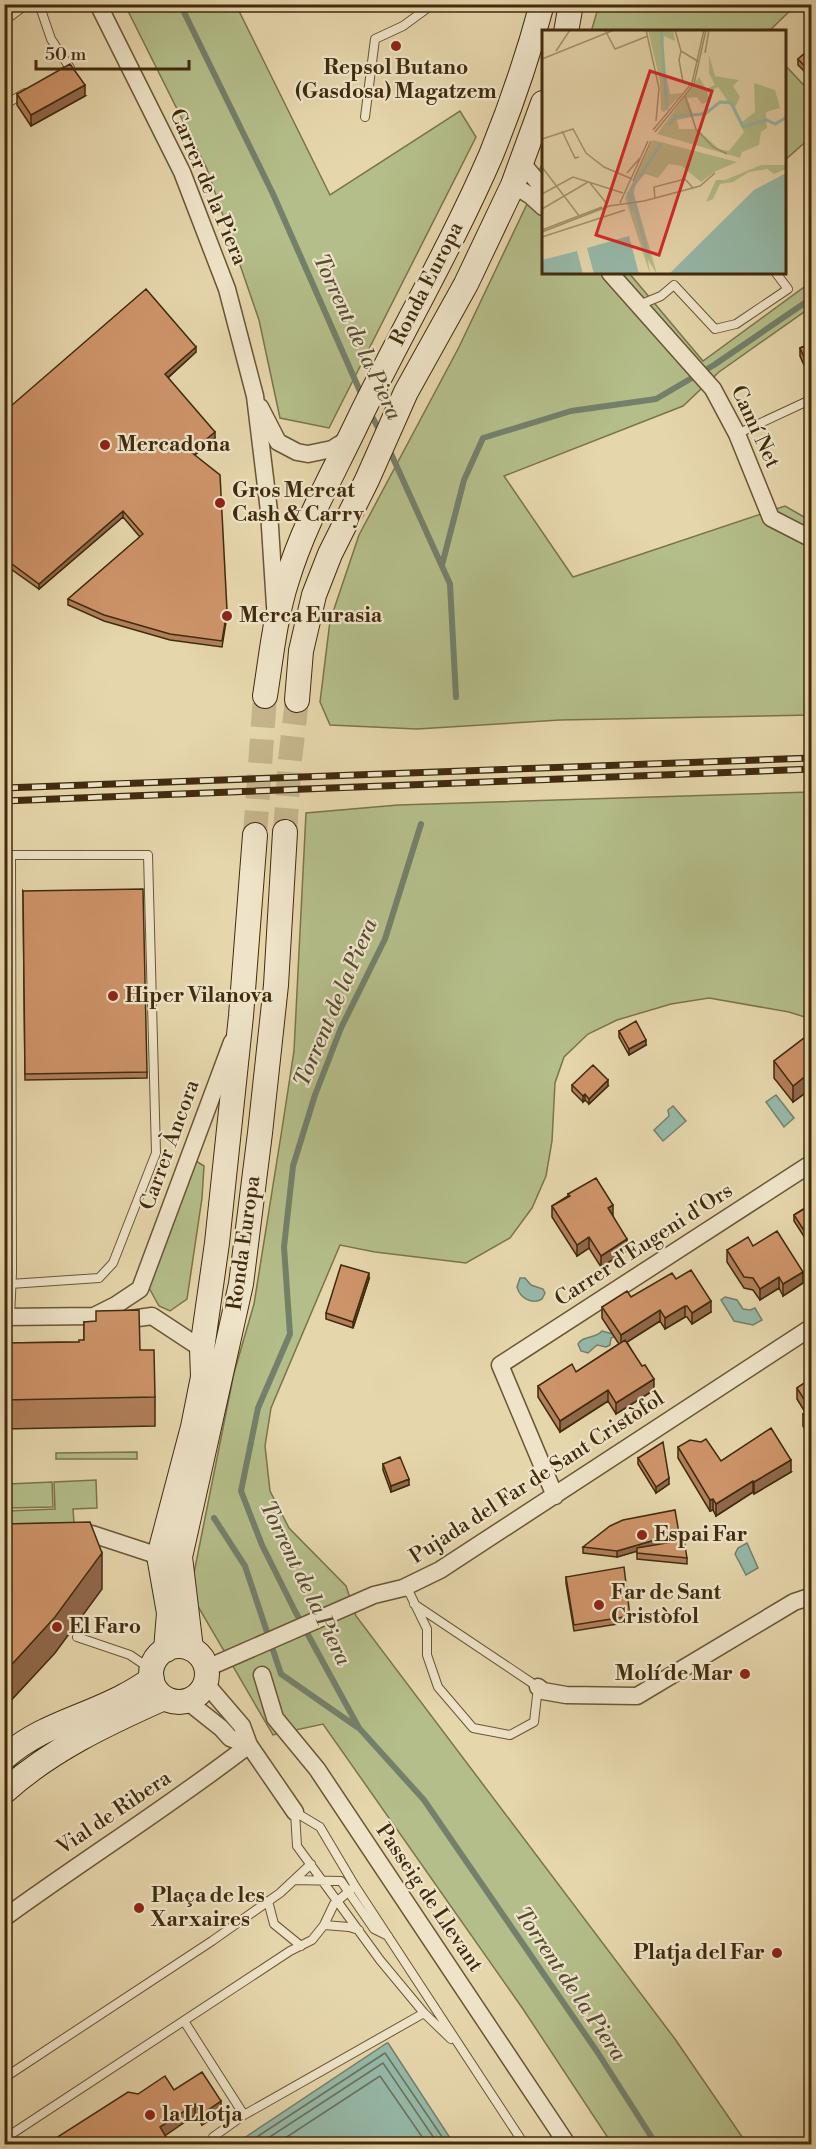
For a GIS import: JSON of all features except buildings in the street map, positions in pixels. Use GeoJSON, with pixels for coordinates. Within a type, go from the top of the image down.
{"type":"FeatureCollection","features":[{"type":"Feature","properties":{"kind":"street","name":"Carrer de la Piera"},"geometry":{"type":"LineString","coordinates":[[98,4],[182,172],[227,289],[255,396],[269,511],[276,625]]}},
{"type":"Feature","properties":{"kind":"street","name":"Ronda Europa"},"geometry":{"type":"LineString","coordinates":[[265,696],[276,625],[286,582],[301,538],[392,352],[447,249],[491,154],[524,67],[542,4]]}},
{"type":"Feature","properties":{"kind":"street"},"geometry":{"type":"LineString","coordinates":[[566,30],[571,4]]}},
{"type":"Feature","properties":{"kind":"street","name":"Ronda Europa"},"geometry":{"type":"LineString","coordinates":[[297,700],[301,651],[314,595],[339,534],[367,480],[406,393],[466,284],[535,193],[521,162],[542,106]]}},
{"type":"Feature","properties":{"kind":"street","name":"Camí Net"},"geometry":{"type":"LineString","coordinates":[[611,274],[713,389],[738,434],[771,518],[812,539]]}},
{"type":"Feature","properties":{"kind":"street","name":"Carrer de la Piera"},"geometry":{"type":"LineString","coordinates":[[255,396],[278,442],[297,452],[308,454],[332,449],[350,436]]}},
{"type":"Feature","properties":{"kind":"street","name":"Ronda Europa"},"geometry":{"type":"LineString","coordinates":[[191,1649],[180,1557],[241,1284],[276,985],[285,832]]}},
{"type":"Feature","properties":{"kind":"street","name":"Ronda Europa"},"geometry":{"type":"LineString","coordinates":[[166,1650],[169,1613],[159,1556],[194,1427],[203,1377],[202,1349],[217,1243],[241,1016],[255,835]]}},
{"type":"Feature","properties":{"kind":"street","name":"Carrer Àncora"},"geometry":{"type":"LineString","coordinates":[[140,1289],[241,1016]]}},
{"type":"Feature","properties":{"kind":"street","name":"Carrer d'Eugeni d'Ors"},"geometry":{"type":"LineString","coordinates":[[555,1496],[500,1365],[812,1163]]}},
{"type":"Feature","properties":{"kind":"street"},"geometry":{"type":"LineString","coordinates":[[94,1316],[140,1289],[152,1316],[202,1349]]}},
{"type":"Feature","properties":{"kind":"street"},"geometry":{"type":"LineString","coordinates":[[7,1317],[94,1316],[107,1322],[152,1316]]}},
{"type":"Feature","properties":{"kind":"street","name":"Pujada del Far de Sant Cristòfol"},"geometry":{"type":"LineString","coordinates":[[206,1676],[249,1650],[374,1595],[403,1588],[440,1570],[812,1327]]}},
{"type":"Feature","properties":{"kind":"street"},"geometry":{"type":"LineString","coordinates":[[59,1537],[92,1534],[159,1556]]}},
{"type":"Feature","properties":{"kind":"street"},"geometry":{"type":"LineString","coordinates":[[538,1687],[566,1695],[637,1696],[785,1607],[812,1596]]}},
{"type":"Feature","properties":{"kind":"street"},"geometry":{"type":"LineString","coordinates":[[249,1745],[230,1738],[221,1728],[164,1687],[155,1660],[166,1650],[180,1646],[191,1649],[201,1657],[206,1676],[242,1726],[249,1745],[295,1812]]}},
{"type":"Feature","properties":{"kind":"street","name":"Passeig de Llevant"},"geometry":{"type":"LineString","coordinates":[[262,1675],[275,1718],[317,1769],[567,2145]]}},
{"type":"Feature","properties":{"kind":"street"},"geometry":{"type":"LineString","coordinates":[[8,1749],[43,1730],[124,1696],[164,1687],[200,1694],[206,1676]]}},
{"type":"Feature","properties":{"kind":"street"},"geometry":{"type":"LineString","coordinates":[[4,1792],[45,1759],[94,1732],[164,1687]]}},
{"type":"Feature","properties":{"kind":"street","name":"Vial de Ribera"},"geometry":{"type":"LineString","coordinates":[[4,1918],[71,1869],[197,1785],[249,1745]]}},
{"type":"Feature","properties":{"kind":"lane"},"geometry":{"type":"LineString","coordinates":[[4,21],[27,4]]}},
{"type":"Feature","properties":{"kind":"lane"},"geometry":{"type":"LineString","coordinates":[[39,4],[51,39],[70,68],[60,74]]}},
{"type":"Feature","properties":{"kind":"lane"},"geometry":{"type":"LineString","coordinates":[[365,117],[375,39],[403,26],[433,4]]}},
{"type":"Feature","properties":{"kind":"lane"},"geometry":{"type":"LineString","coordinates":[[4,105],[30,90]]}},
{"type":"Feature","properties":{"kind":"lane"},"geometry":{"type":"LineString","coordinates":[[638,306],[661,296],[674,285],[715,329],[736,324],[788,289],[777,274]]}},
{"type":"Feature","properties":{"kind":"lane"},"geometry":{"type":"LineString","coordinates":[[738,434],[759,422],[812,399]]}},
{"type":"Feature","properties":{"kind":"lane"},"geometry":{"type":"LineString","coordinates":[[7,1317],[10,1284],[12,1273],[11,855],[148,855],[156,1153],[113,1263],[99,1278],[10,1284]]}},
{"type":"Feature","properties":{"kind":"lane"},"geometry":{"type":"LineString","coordinates":[[403,1588],[410,1594],[414,1604],[427,1629],[427,1655],[438,1687],[473,1728],[510,1735],[534,1722],[538,1687],[414,1604]]}},
{"type":"Feature","properties":{"kind":"lane"},"geometry":{"type":"LineString","coordinates":[[77,1637],[130,1655],[164,1687]]}},
{"type":"Feature","properties":{"kind":"lane"},"geometry":{"type":"LineString","coordinates":[[295,1812],[297,1846],[380,1960],[424,2013],[463,2050]]}},
{"type":"Feature","properties":{"kind":"lane"},"geometry":{"type":"LineString","coordinates":[[295,1812],[320,1827],[374,1929],[388,1936],[524,2145]]}},
{"type":"Feature","properties":{"kind":"lane"},"geometry":{"type":"LineString","coordinates":[[4,2078],[212,1941],[268,1901],[311,1864]]}},
{"type":"Feature","properties":{"kind":"lane"},"geometry":{"type":"LineString","coordinates":[[294,1880],[341,1881],[352,1889]]}},
{"type":"Feature","properties":{"kind":"lane"},"geometry":{"type":"LineString","coordinates":[[4,2139],[290,1951],[312,1940],[324,1925],[334,1904],[352,1889]]}},
{"type":"Feature","properties":{"kind":"lane"},"geometry":{"type":"LineString","coordinates":[[268,1901],[274,1924],[301,1946]]}},
{"type":"Feature","properties":{"kind":"lane"},"geometry":{"type":"LineString","coordinates":[[324,1925],[360,1930]]}},
{"type":"Feature","properties":{"kind":"lane"},"geometry":{"type":"LineString","coordinates":[[213,2137],[244,2115],[424,2013]]}},
{"type":"Feature","properties":{"kind":"lane"},"geometry":{"type":"LineString","coordinates":[[184,2020],[244,2115]]}},
{"type":"Feature","properties":{"kind":"green space"},"geometry":{"type":"Polygon","coordinates":[[[125,5],[236,5],[330,195],[460,111],[476,137],[329,428],[280,418],[259,320],[207,169],[125,5]]]}},
{"type":"Feature","properties":{"kind":"green space"},"geometry":{"type":"Polygon","coordinates":[[[599,5],[796,5],[770,30],[592,30],[599,5]]]}},
{"type":"Feature","properties":{"kind":"green space"},"geometry":{"type":"Polygon","coordinates":[[[786,66],[812,94],[811,137],[786,159],[786,66]]]}},
{"type":"Feature","properties":{"kind":"green space"},"geometry":{"type":"Polygon","coordinates":[[[542,164],[542,274],[630,274],[703,361],[811,282],[811,307],[719,372],[683,406],[504,476],[573,577],[785,506],[811,521],[811,715],[560,720],[417,729],[330,725],[320,702],[330,621],[359,535],[459,347],[527,204],[542,164]]]}},
{"type":"Feature","properties":{"kind":"green space"},"geometry":{"type":"Polygon","coordinates":[[[811,792],[811,1019],[789,1012],[709,998],[671,1004],[617,1020],[588,1034],[564,1057],[555,1083],[552,1141],[546,1176],[532,1208],[510,1238],[466,1263],[375,1252],[340,1245],[271,1408],[265,1446],[270,1491],[289,1528],[346,1586],[356,1616],[675,2039],[747,2144],[612,2144],[523,2009],[323,1724],[273,1735],[196,1603],[192,1583],[234,1373],[254,1304],[294,1051],[306,813],[398,805],[811,792]]]}},
{"type":"Feature","properties":{"kind":"green space"},"geometry":{"type":"Polygon","coordinates":[[[196,1161],[204,1166],[202,1198],[187,1299],[170,1311],[159,1306],[148,1286],[196,1161]]]}},
{"type":"Feature","properties":{"kind":"green space"},"geometry":{"type":"Polygon","coordinates":[[[137,1452],[137,1459],[56,1459],[56,1453],[137,1452]]]}},
{"type":"Feature","properties":{"kind":"green space"},"geometry":{"type":"Polygon","coordinates":[[[96,1480],[97,1508],[73,1509],[74,1523],[5,1524],[4,1482],[7,1511],[55,1509],[54,1482],[96,1480]]]}},
{"type":"Feature","properties":{"kind":"green space"},"geometry":{"type":"Polygon","coordinates":[[[52,1482],[53,1507],[8,1508],[8,1484],[52,1482]]]}},
{"type":"Feature","properties":{"kind":"water"},"geometry":{"type":"Polygon","coordinates":[[[776,1095],[794,1118],[784,1127],[766,1102],[776,1095]]]}},
{"type":"Feature","properties":{"kind":"water"},"geometry":{"type":"Polygon","coordinates":[[[673,1106],[686,1121],[663,1141],[654,1130],[669,1116],[668,1110],[673,1106]]]}},
{"type":"Feature","properties":{"kind":"water"},"geometry":{"type":"Polygon","coordinates":[[[520,1278],[525,1278],[531,1285],[543,1289],[545,1293],[542,1299],[530,1301],[524,1297],[517,1287],[520,1278]]]}},
{"type":"Feature","properties":{"kind":"water"},"geometry":{"type":"Polygon","coordinates":[[[725,1297],[737,1300],[743,1309],[755,1308],[762,1320],[753,1325],[734,1321],[721,1300],[725,1297]]]}},
{"type":"Feature","properties":{"kind":"water"},"geometry":{"type":"Polygon","coordinates":[[[602,1331],[613,1334],[610,1345],[606,1347],[597,1345],[588,1353],[581,1351],[578,1344],[580,1341],[602,1331]]]}},
{"type":"Feature","properties":{"kind":"water"},"geometry":{"type":"Polygon","coordinates":[[[747,1543],[758,1568],[746,1575],[735,1554],[738,1548],[747,1543]]]}},
{"type":"Feature","properties":{"kind":"water"},"geometry":{"type":"Polygon","coordinates":[[[387,2043],[454,2144],[235,2144],[387,2043]]]}},
{"type":"Feature","properties":{"kind":"waterway","name":"Torrent de la Piera"},"geometry":{"type":"LineString","coordinates":[[180,4],[273,194],[363,398]]}},
{"type":"Feature","properties":{"kind":"waterway"},"geometry":{"type":"LineString","coordinates":[[442,565],[464,480],[483,438],[571,411],[656,399],[714,365],[812,298]]}},
{"type":"Feature","properties":{"kind":"waterway","name":"Torrent de la Piera"},"geometry":{"type":"LineString","coordinates":[[370,413],[381,433]]}},
{"type":"Feature","properties":{"kind":"waterway","name":"Torrent de la Piera"},"geometry":{"type":"LineString","coordinates":[[388,447],[450,584],[456,697]]}},
{"type":"Feature","properties":{"kind":"waterway","name":"Torrent de la Piera"},"geometry":{"type":"LineString","coordinates":[[421,824],[385,939],[341,1028],[315,1095],[293,1166],[284,1247],[290,1334],[258,1408],[241,1491],[262,1545],[359,1728],[424,1800],[598,2053],[656,2144]]}},
{"type":"Feature","properties":{"kind":"waterway"},"geometry":{"type":"LineString","coordinates":[[214,1518],[245,1566],[281,1674],[357,1727]]}},
{"type":"Feature","properties":{"kind":"tunnel"},"geometry":{"type":"LineString","coordinates":[[255,835],[265,696]]}},
{"type":"Feature","properties":{"kind":"tunnel"},"geometry":{"type":"LineString","coordinates":[[285,832],[297,700]]}},
{"type":"Feature","properties":{"kind":"railway"},"geometry":{"type":"LineString","coordinates":[[4,788],[812,758]]}},
{"type":"Feature","properties":{"kind":"railway"},"geometry":{"type":"LineString","coordinates":[[4,801],[812,769]]}},
{"type":"Feature","properties":{"kind":"place","name":"Repsol Butano (Gasdosa) Magatzem"},"geometry":{"type":"Point","coordinates":[396,46]}},
{"type":"Feature","properties":{"kind":"place","name":"Mercadona"},"geometry":{"type":"Point","coordinates":[105,445]}},
{"type":"Feature","properties":{"kind":"place","name":"Gros Mercat Cash & Carry"},"geometry":{"type":"Point","coordinates":[220,503]}},
{"type":"Feature","properties":{"kind":"place","name":"Merca Eurasia"},"geometry":{"type":"Point","coordinates":[227,616]}},
{"type":"Feature","properties":{"kind":"place","name":"Hiper Vilanova"},"geometry":{"type":"Point","coordinates":[113,996]}},
{"type":"Feature","properties":{"kind":"place","name":"Espai Far"},"geometry":{"type":"Point","coordinates":[642,1535]}},
{"type":"Feature","properties":{"kind":"place","name":"Far de Sant Cristòfol"},"geometry":{"type":"Point","coordinates":[599,1605]}},
{"type":"Feature","properties":{"kind":"place","name":"El Faro"},"geometry":{"type":"Point","coordinates":[57,1627]}},
{"type":"Feature","properties":{"kind":"place","name":"Molí de Mar"},"geometry":{"type":"Point","coordinates":[745,1674]}},
{"type":"Feature","properties":{"kind":"place","name":"Plaça de les Xarxaires"},"geometry":{"type":"Point","coordinates":[139,1908]}},
{"type":"Feature","properties":{"kind":"place","name":"Platja del Far"},"geometry":{"type":"Point","coordinates":[777,1953]}},
{"type":"Feature","properties":{"kind":"place","name":"la Llotja"},"geometry":{"type":"Point","coordinates":[150,2115]}}]}
